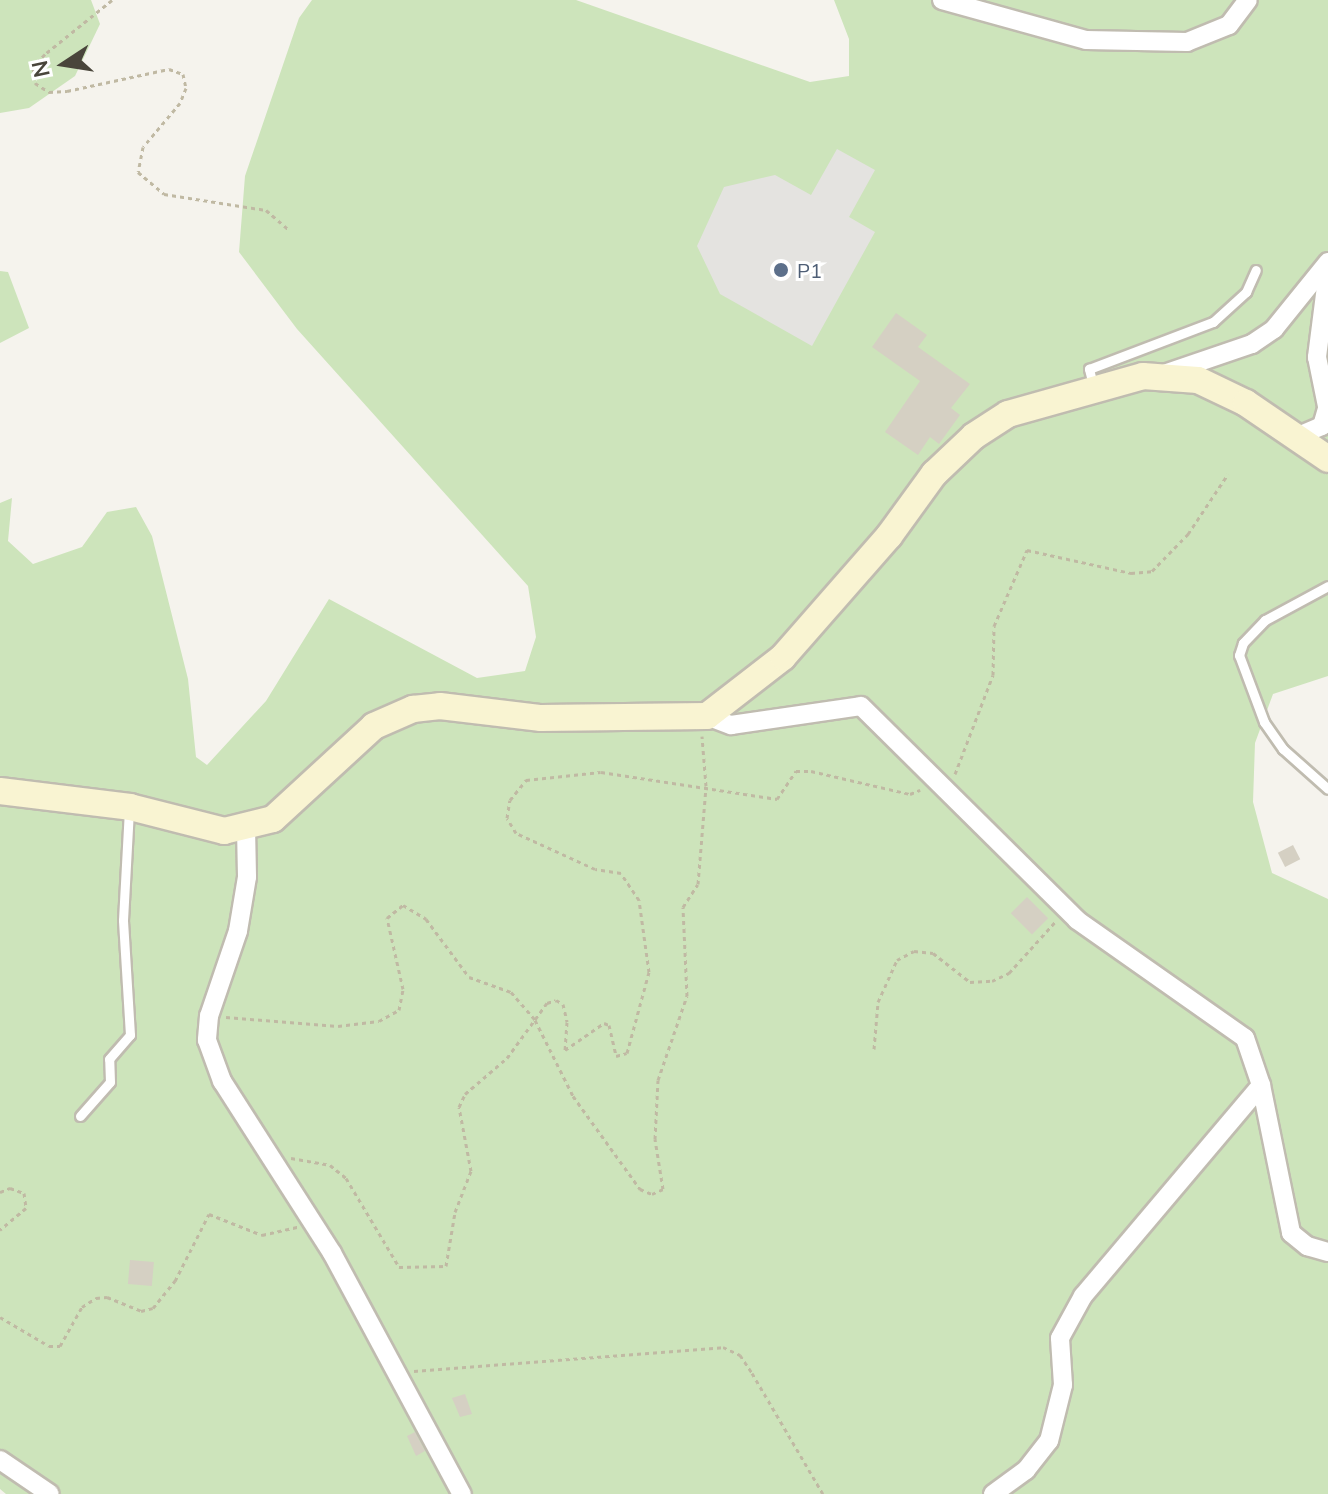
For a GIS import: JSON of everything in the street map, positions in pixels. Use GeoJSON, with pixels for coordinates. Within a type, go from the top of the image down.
{"type":"FeatureCollection","features":[{"type":"Feature","properties":{"kind":"street"},"geometry":{"type":"LineString","coordinates":[[942,0],[1086,40],[1187,42],[1229,25],[1248,0]]}},
{"type":"Feature","properties":{"kind":"street"},"geometry":{"type":"LineString","coordinates":[[704,716],[783,657],[889,536],[934,474],[974,436],[1008,414],[1094,389],[1161,375],[1229,354],[1274,329],[1328,262]]}},
{"type":"Feature","properties":{"kind":"street"},"geometry":{"type":"LineString","coordinates":[[1296,437],[1322,426],[1328,410],[1317,357],[1328,271]]}},
{"type":"Feature","properties":{"kind":"street"},"geometry":{"type":"LineString","coordinates":[[1224,392],[1219,374],[1229,354]]}},
{"type":"Feature","properties":{"kind":"street"},"geometry":{"type":"LineString","coordinates":[[1161,375],[1198,380],[1224,392],[1328,459]]}},
{"type":"Feature","properties":{"kind":"street"},"geometry":{"type":"LineString","coordinates":[[0,791],[130,807],[224,831],[273,819],[374,726],[413,709],[440,706],[554,718],[704,716],[731,725],[861,706],[1066,909],[1245,1038],[1261,1085],[1291,1233],[1307,1246],[1328,1252]]}},
{"type":"Feature","properties":{"kind":"street"},"geometry":{"type":"LineString","coordinates":[[246,828],[247,877],[238,931],[209,1016],[207,1040],[222,1081],[314,1224],[398,1372],[462,1494]]}},
{"type":"Feature","properties":{"kind":"street"},"geometry":{"type":"LineString","coordinates":[[993,1494],[1026,1470],[1049,1441],[1063,1385],[1060,1338],[1083,1296],[1261,1085]]}},
{"type":"Feature","properties":{"kind":"street"},"geometry":{"type":"LineString","coordinates":[[0,1460],[50,1494]]}},
{"type":"Feature","properties":{"kind":"lane"},"geometry":{"type":"LineString","coordinates":[[1094,389],[1089,369],[1213,322],[1246,292],[1256,270]]}},
{"type":"Feature","properties":{"kind":"lane"},"geometry":{"type":"LineString","coordinates":[[1328,586],[1265,620],[1243,643],[1239,655],[1264,722],[1283,749],[1328,789]]}},
{"type":"Feature","properties":{"kind":"lane"},"geometry":{"type":"LineString","coordinates":[[80,1116],[110,1082],[109,1059],[130,1035],[123,920],[130,807]]}},
{"type":"Feature","properties":{"kind":"path"},"geometry":{"type":"LineString","coordinates":[[112,0],[45,54],[33,67],[35,83],[49,92],[67,91],[169,69],[183,74],[186,88],[180,103],[143,147],[138,172],[164,194],[266,210],[289,230]]}},
{"type":"Feature","properties":{"kind":"path"},"geometry":{"type":"LineString","coordinates":[[268,1154],[330,1165],[346,1178],[399,1267],[446,1266],[455,1212],[471,1171],[459,1107],[465,1094],[507,1058],[535,1020],[556,1000],[563,1004],[567,1022],[565,1050],[604,1023],[609,1025],[614,1052],[621,1056],[635,1038],[649,972],[645,929],[632,883],[621,873],[571,860],[516,833],[507,818],[518,788],[526,780],[561,773],[601,772],[777,799],[796,771],[910,794],[954,778],[993,675],[994,626],[1027,550],[1131,573],[1152,571],[1188,534],[1228,474]]}},
{"type":"Feature","properties":{"kind":"path"},"geometry":{"type":"LineString","coordinates":[[209,1016],[338,1026],[379,1021],[399,1010],[403,989],[387,918],[403,905],[426,919],[469,977],[511,992],[535,1020],[573,1096],[640,1189],[652,1194],[663,1189],[655,1139],[658,1080],[687,996],[683,907],[698,884],[706,786],[704,716]]}},
{"type":"Feature","properties":{"kind":"path"},"geometry":{"type":"LineString","coordinates":[[874,1049],[878,1002],[897,960],[914,951],[933,953],[970,982],[992,981],[1009,973],[1066,909]]}},
{"type":"Feature","properties":{"kind":"path"},"geometry":{"type":"LineString","coordinates":[[0,1192],[10,1188],[24,1193],[26,1208],[0,1230]]}},
{"type":"Feature","properties":{"kind":"path"},"geometry":{"type":"LineString","coordinates":[[0,1317],[49,1346],[60,1346],[82,1307],[96,1298],[107,1297],[141,1311],[153,1308],[175,1281],[209,1214],[262,1235],[314,1224]]}},
{"type":"Feature","properties":{"kind":"path"},"geometry":{"type":"LineString","coordinates":[[398,1372],[723,1347],[740,1355],[823,1494]]}},
{"type":"Feature","properties":{"kind":"green space"},"geometry":{"type":"Polygon","coordinates":[[[0,0],[91,0],[100,24],[75,76],[29,108],[0,113],[0,0]]]}},
{"type":"Feature","properties":{"kind":"green space"},"geometry":{"type":"Polygon","coordinates":[[[312,0],[576,0],[810,82],[849,76],[849,39],[834,0],[1328,0],[1328,676],[1273,694],[1255,743],[1253,802],[1272,873],[1328,899],[1328,1494],[6,1494],[0,1489],[0,503],[12,498],[8,541],[33,564],[82,547],[107,512],[136,507],[152,536],[188,679],[196,757],[207,765],[266,701],[329,599],[477,678],[525,671],[536,637],[528,586],[297,329],[239,252],[245,176],[299,18],[312,0]]]}},
{"type":"Feature","properties":{"kind":"green space"},"geometry":{"type":"Polygon","coordinates":[[[0,271],[8,272],[29,328],[0,343],[0,271]]]}},
{"type":"Feature","properties":{"kind":"shaded area","name":"P1"},"geometry":{"type":"Polygon","coordinates":[[[837,149],[875,170],[849,217],[875,232],[812,346],[720,294],[697,246],[724,187],[775,175],[811,195],[837,149]]]}},
{"type":"Feature","properties":{"kind":"building"},"geometry":{"type":"Polygon","coordinates":[[[896,313],[927,335],[918,347],[970,384],[951,408],[960,415],[939,444],[930,437],[918,455],[885,432],[920,381],[872,347],[896,313]]]}},
{"type":"Feature","properties":{"kind":"building"},"geometry":{"type":"Polygon","coordinates":[[[1293,845],[1300,859],[1285,867],[1278,853],[1293,845]]]}},
{"type":"Feature","properties":{"kind":"building"},"geometry":{"type":"Polygon","coordinates":[[[1027,897],[1048,918],[1032,934],[1011,913],[1027,897]]]}},
{"type":"Feature","properties":{"kind":"building"},"geometry":{"type":"Polygon","coordinates":[[[130,1260],[154,1262],[152,1286],[128,1284],[130,1260]]]}},
{"type":"Feature","properties":{"kind":"building"},"geometry":{"type":"Polygon","coordinates":[[[465,1394],[472,1414],[460,1417],[452,1398],[465,1394]]]}},
{"type":"Feature","properties":{"kind":"building"},"geometry":{"type":"Polygon","coordinates":[[[415,1432],[425,1451],[416,1456],[407,1436],[415,1432]]]}},
{"type":"Feature","properties":{"kind":"place","name":"P1"},"geometry":{"type":"Point","coordinates":[781,270]}}]}
